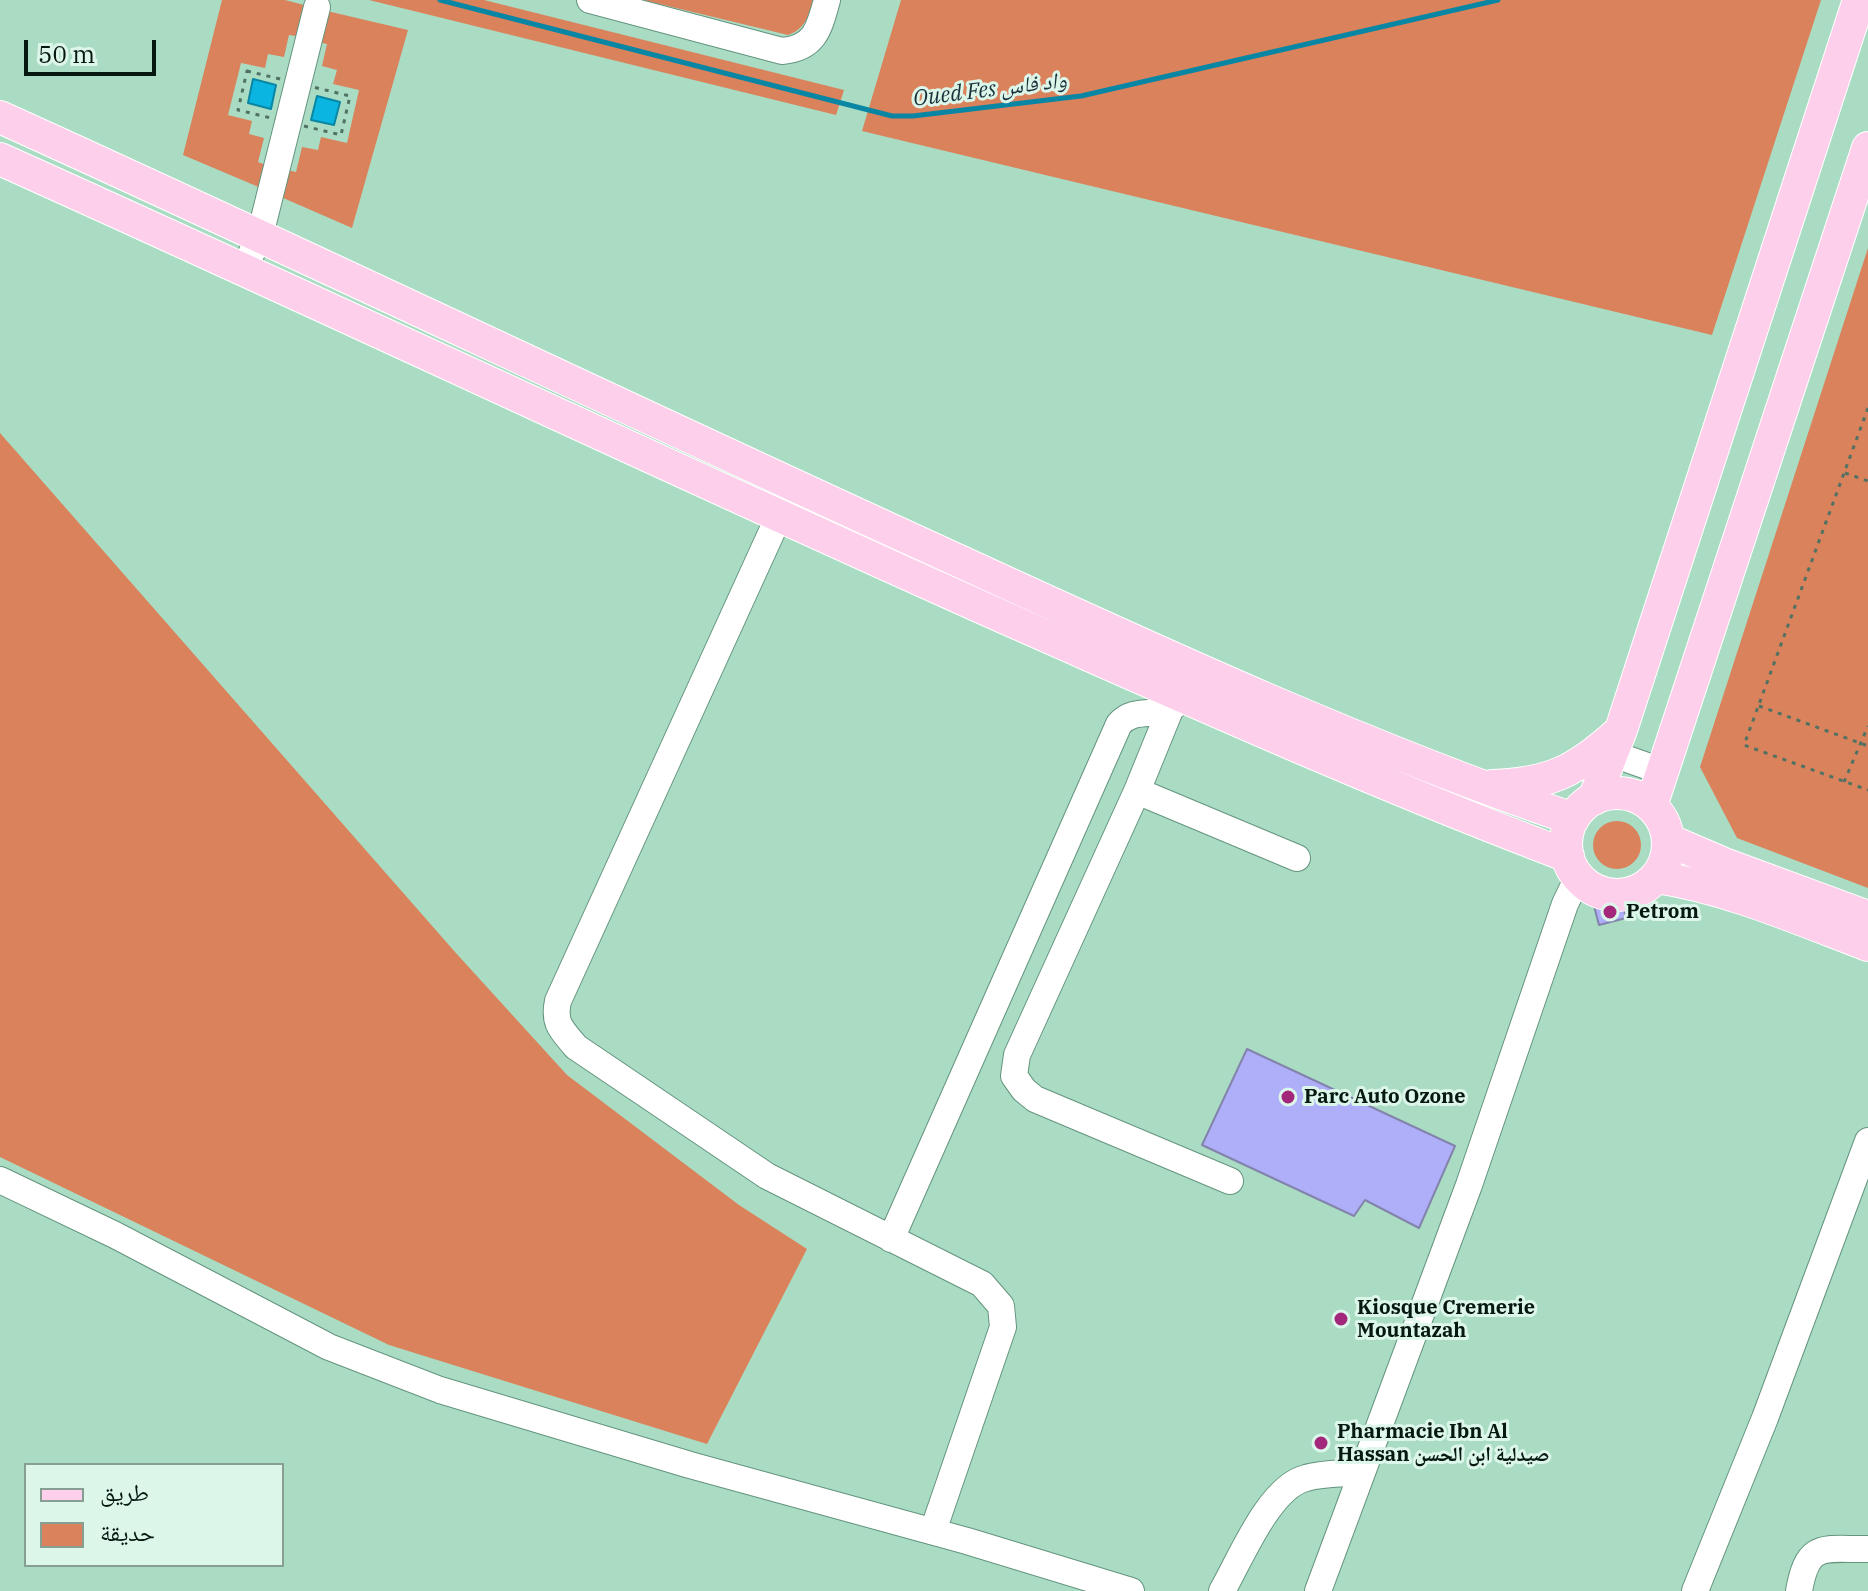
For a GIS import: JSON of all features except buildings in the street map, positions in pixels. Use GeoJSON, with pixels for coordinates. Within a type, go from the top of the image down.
{"type":"FeatureCollection","features":[{"type":"Feature","properties":{"kind":"main road"},"geometry":{"type":"LineString","coordinates":[[1573,866],[1567,837],[1617,742],[1859,0]]}},
{"type":"Feature","properties":{"kind":"main road"},"geometry":{"type":"LineString","coordinates":[[0,117],[293,250],[822,499],[1184,693],[1529,804],[1583,809],[1624,794],[1643,800],[1659,816],[1668,840],[1663,865],[1656,877],[1636,891],[1611,895],[1588,885],[1573,866],[1518,837],[1184,693],[810,531],[276,283],[0,159]]}},
{"type":"Feature","properties":{"kind":"main road"},"geometry":{"type":"LineString","coordinates":[[1651,806],[1868,148]]}},
{"type":"Feature","properties":{"kind":"main road"},"geometry":{"type":"LineString","coordinates":[[735,495],[744,462]]}},
{"type":"Feature","properties":{"kind":"main road"},"geometry":{"type":"LineString","coordinates":[[1480,786],[1528,785],[1560,774],[1617,742]]}},
{"type":"Feature","properties":{"kind":"main road"},"geometry":{"type":"LineString","coordinates":[[1668,840],[1720,877],[1868,945]]}},
{"type":"Feature","properties":{"kind":"main road"},"geometry":{"type":"LineString","coordinates":[[1656,877],[1688,882],[1720,877],[1868,917]]}},
{"type":"Feature","properties":{"kind":"street"},"geometry":{"type":"LineString","coordinates":[[590,0],[782,51],[800,49],[812,40],[827,0]]}},
{"type":"Feature","properties":{"kind":"street"},"geometry":{"type":"LineString","coordinates":[[244,269],[260,235],[317,7]]}},
{"type":"Feature","properties":{"kind":"street"},"geometry":{"type":"LineString","coordinates":[[276,283],[293,250]]}},
{"type":"Feature","properties":{"kind":"street"},"geometry":{"type":"LineString","coordinates":[[810,531],[822,499]]}},
{"type":"Feature","properties":{"kind":"street"},"geometry":{"type":"LineString","coordinates":[[779,516],[558,1001],[555,1015],[560,1028],[576,1047],[767,1176],[982,1284],[1001,1306],[1003,1327],[933,1531]]}},
{"type":"Feature","properties":{"kind":"street"},"geometry":{"type":"LineString","coordinates":[[891,1239],[1119,724],[1184,693]]}},
{"type":"Feature","properties":{"kind":"street"},"geometry":{"type":"LineString","coordinates":[[1184,693],[1017,1055],[1014,1076],[1035,1099],[1230,1181]]}},
{"type":"Feature","properties":{"kind":"street"},"geometry":{"type":"LineString","coordinates":[[1617,742],[1661,771]]}},
{"type":"Feature","properties":{"kind":"street"},"geometry":{"type":"LineString","coordinates":[[1137,791],[1297,858]]}},
{"type":"Feature","properties":{"kind":"street"},"geometry":{"type":"LineString","coordinates":[[1518,837],[1529,804]]}},
{"type":"Feature","properties":{"kind":"street"},"geometry":{"type":"LineString","coordinates":[[1318,1591],[1469,1185],[1565,904],[1573,866]]}},
{"type":"Feature","properties":{"kind":"street"},"geometry":{"type":"LineString","coordinates":[[1695,1591],[1765,1418],[1868,1141]]}},
{"type":"Feature","properties":{"kind":"street"},"geometry":{"type":"LineString","coordinates":[[0,1180],[115,1235],[329,1347],[440,1390],[1131,1591]]}},
{"type":"Feature","properties":{"kind":"street"},"geometry":{"type":"LineString","coordinates":[[1222,1591],[1258,1527],[1278,1496],[1290,1485],[1305,1478],[1362,1472]]}},
{"type":"Feature","properties":{"kind":"street"},"geometry":{"type":"LineString","coordinates":[[1799,1591],[1802,1570],[1817,1550],[1868,1549]]}},
{"type":"Feature","properties":{"kind":"path"},"geometry":{"type":"LineString","coordinates":[[1868,408],[1744,745],[1868,790]]}},
{"type":"Feature","properties":{"kind":"path"},"geometry":{"type":"LineString","coordinates":[[1845,473],[1868,481]]}},
{"type":"Feature","properties":{"kind":"path"},"geometry":{"type":"LineString","coordinates":[[1758,705],[1868,746]]}},
{"type":"Feature","properties":{"kind":"path"},"geometry":{"type":"LineString","coordinates":[[1844,782],[1868,726]]}},
{"type":"Feature","properties":{"kind":"green space"},"geometry":{"type":"Polygon","coordinates":[[[222,0],[285,0],[304,5],[296,36],[289,35],[284,57],[268,54],[265,68],[241,63],[228,115],[252,121],[249,134],[264,138],[258,162],[266,165],[261,188],[183,155],[222,0]]]}},
{"type":"Feature","properties":{"kind":"green space"},"geometry":{"type":"Polygon","coordinates":[[[369,0],[484,0],[844,90],[836,115],[369,0]]]}},
{"type":"Feature","properties":{"kind":"green space"},"geometry":{"type":"Polygon","coordinates":[[[643,0],[813,0],[805,21],[788,35],[643,0]]]}},
{"type":"Feature","properties":{"kind":"green space"},"geometry":{"type":"Polygon","coordinates":[[[901,0],[1821,0],[1712,335],[862,131],[901,0]]]}},
{"type":"Feature","properties":{"kind":"green space"},"geometry":{"type":"Polygon","coordinates":[[[327,11],[408,30],[352,228],[281,197],[287,170],[296,172],[302,147],[318,150],[321,137],[347,143],[359,90],[333,84],[337,70],[322,66],[327,44],[317,42],[327,11]]]}},
{"type":"Feature","properties":{"kind":"green space"},"geometry":{"type":"Polygon","coordinates":[[[1868,248],[1868,888],[1737,838],[1700,767],[1868,248]]]}},
{"type":"Feature","properties":{"kind":"green space"},"geometry":{"type":"Polygon","coordinates":[[[0,433],[455,952],[567,1075],[739,1205],[807,1249],[707,1444],[389,1345],[0,1157],[0,433]]]}},
{"type":"Feature","properties":{"kind":"green space"},"geometry":{"type":"Polygon","coordinates":[[[1617,821],[1634,828],[1641,845],[1634,862],[1617,869],[1600,862],[1593,845],[1600,828],[1617,821]]]}},
{"type":"Feature","properties":{"kind":"water"},"geometry":{"type":"Polygon","coordinates":[[[253,79],[276,85],[271,109],[248,103],[253,79]]]}},
{"type":"Feature","properties":{"kind":"water"},"geometry":{"type":"Polygon","coordinates":[[[317,96],[340,102],[334,125],[311,120],[317,96]]]}},
{"type":"Feature","properties":{"kind":"waterway","name":"Oued Fes واد فاس"},"geometry":{"type":"LineString","coordinates":[[440,0],[892,116],[1081,96],[1498,0]]}},
{"type":"Feature","properties":{"kind":"place","name":"Petrom"},"geometry":{"type":"Point","coordinates":[1610,912]}},
{"type":"Feature","properties":{"kind":"place","name":"Parc Auto Ozone"},"geometry":{"type":"Point","coordinates":[1288,1097]}},
{"type":"Feature","properties":{"kind":"place","name":"Kiosque Cremerie Mountazah"},"geometry":{"type":"Point","coordinates":[1341,1319]}},
{"type":"Feature","properties":{"kind":"place","name":"Pharmacie Ibn Al Hassan صيدلية ابن الحسن"},"geometry":{"type":"Point","coordinates":[1321,1443]}}]}
